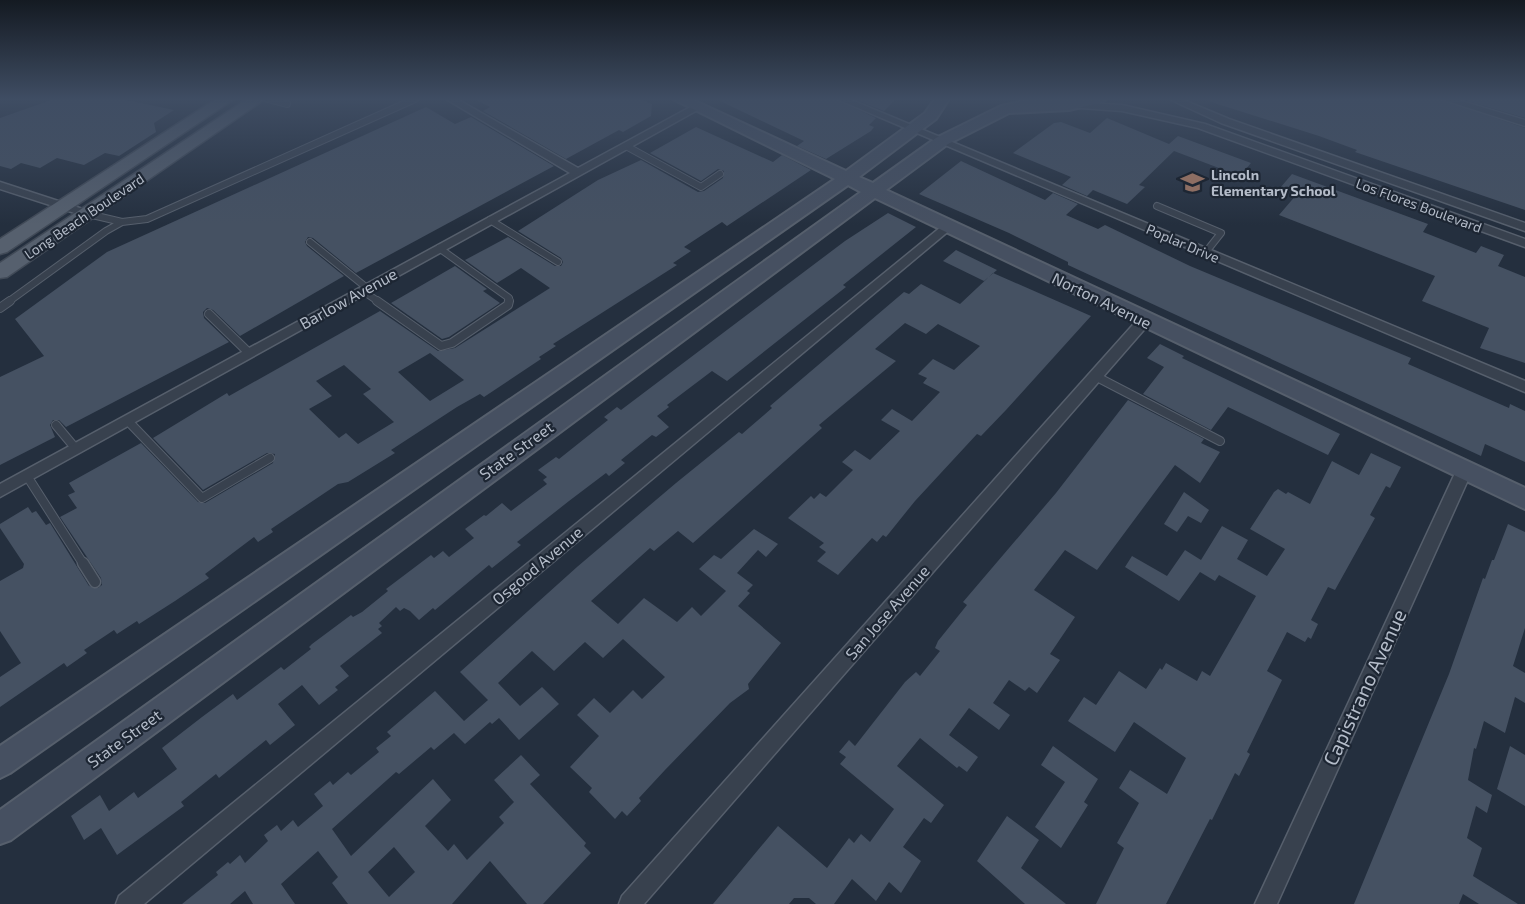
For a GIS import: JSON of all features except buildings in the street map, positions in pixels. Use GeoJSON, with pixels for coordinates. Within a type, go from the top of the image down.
{"type":"FeatureCollection","features":[{"type":"Feature","properties":{"kind":"main road","name":"Long Beach Boulevard"},"geometry":{"type":"LineString","coordinates":[[0,248],[162,141]]}},
{"type":"Feature","properties":{"kind":"main road","name":"Long Beach Boulevard"},"geometry":{"type":"LineString","coordinates":[[0,272],[195,141]]}},
{"type":"Feature","properties":{"kind":"main road","name":"Norton Avenue"},"geometry":{"type":"LineString","coordinates":[[768,141],[1144,321],[1525,499]]}},
{"type":"Feature","properties":{"kind":"main road"},"geometry":{"type":"LineString","coordinates":[[0,763],[846,179],[897,141]]}},
{"type":"Feature","properties":{"kind":"main road","name":"State Street"},"geometry":{"type":"LineString","coordinates":[[0,829],[555,422],[875,193],[942,141]]}},
{"type":"Feature","properties":{"kind":"main road"},"geometry":{"type":"LineString","coordinates":[[527,399],[555,422]]}},
{"type":"Feature","properties":{"kind":"street"},"geometry":{"type":"LineString","coordinates":[[524,141],[577,172]]}},
{"type":"Feature","properties":{"kind":"street","name":"Barlow Avenue"},"geometry":{"type":"LineString","coordinates":[[0,491],[635,141]]}},
{"type":"Feature","properties":{"kind":"street","name":"Poplar Drive"},"geometry":{"type":"LineString","coordinates":[[942,141],[1525,387]]}},
{"type":"Feature","properties":{"kind":"street","name":"Los Flores Boulevard"},"geometry":{"type":"LineString","coordinates":[[1241,141],[1525,243]]}},
{"type":"Feature","properties":{"kind":"street","name":"Los Flores Boulevard"},"geometry":{"type":"LineString","coordinates":[[1284,141],[1525,226]]}},
{"type":"Feature","properties":{"kind":"street"},"geometry":{"type":"LineString","coordinates":[[0,185],[88,214]]}},
{"type":"Feature","properties":{"kind":"street","name":"Osgood Avenue"},"geometry":{"type":"LineString","coordinates":[[127,904],[947,226]]}},
{"type":"Feature","properties":{"kind":"street","name":"San Jose Avenue"},"geometry":{"type":"LineString","coordinates":[[630,904],[1144,321]]}},
{"type":"Feature","properties":{"kind":"street","name":"Capistrano Avenue"},"geometry":{"type":"LineString","coordinates":[[1266,904],[1464,471]]}},
{"type":"Feature","properties":{"kind":"lane"},"geometry":{"type":"LineString","coordinates":[[88,214],[122,222],[147,219],[321,141]]}},
{"type":"Feature","properties":{"kind":"lane"},"geometry":{"type":"LineString","coordinates":[[626,146],[701,187],[720,174]]}},
{"type":"Feature","properties":{"kind":"lane"},"geometry":{"type":"LineString","coordinates":[[1426,208],[1434,195]]}},
{"type":"Feature","properties":{"kind":"lane"},"geometry":{"type":"LineString","coordinates":[[1156,206],[1221,232],[1206,252]]}},
{"type":"Feature","properties":{"kind":"lane"},"geometry":{"type":"LineString","coordinates":[[489,220],[558,262]]}},
{"type":"Feature","properties":{"kind":"lane"},"geometry":{"type":"LineString","coordinates":[[0,308],[122,222]]}},
{"type":"Feature","properties":{"kind":"lane"},"geometry":{"type":"LineString","coordinates":[[310,242],[365,289],[441,346],[452,344],[508,305],[508,298],[439,248]]}},
{"type":"Feature","properties":{"kind":"lane"},"geometry":{"type":"LineString","coordinates":[[209,314],[249,353]]}},
{"type":"Feature","properties":{"kind":"lane"},"geometry":{"type":"LineString","coordinates":[[1095,376],[1220,441]]}},
{"type":"Feature","properties":{"kind":"lane"},"geometry":{"type":"LineString","coordinates":[[128,421],[202,498],[270,458]]}},
{"type":"Feature","properties":{"kind":"lane"},"geometry":{"type":"LineString","coordinates":[[56,425],[76,449]]}},
{"type":"Feature","properties":{"kind":"lane"},"geometry":{"type":"LineString","coordinates":[[27,476],[95,582]]}},
{"type":"Feature","properties":{"kind":"place","name":"Lincoln Elementary School"},"geometry":{"type":"Point","coordinates":[1193,182]}}]}
